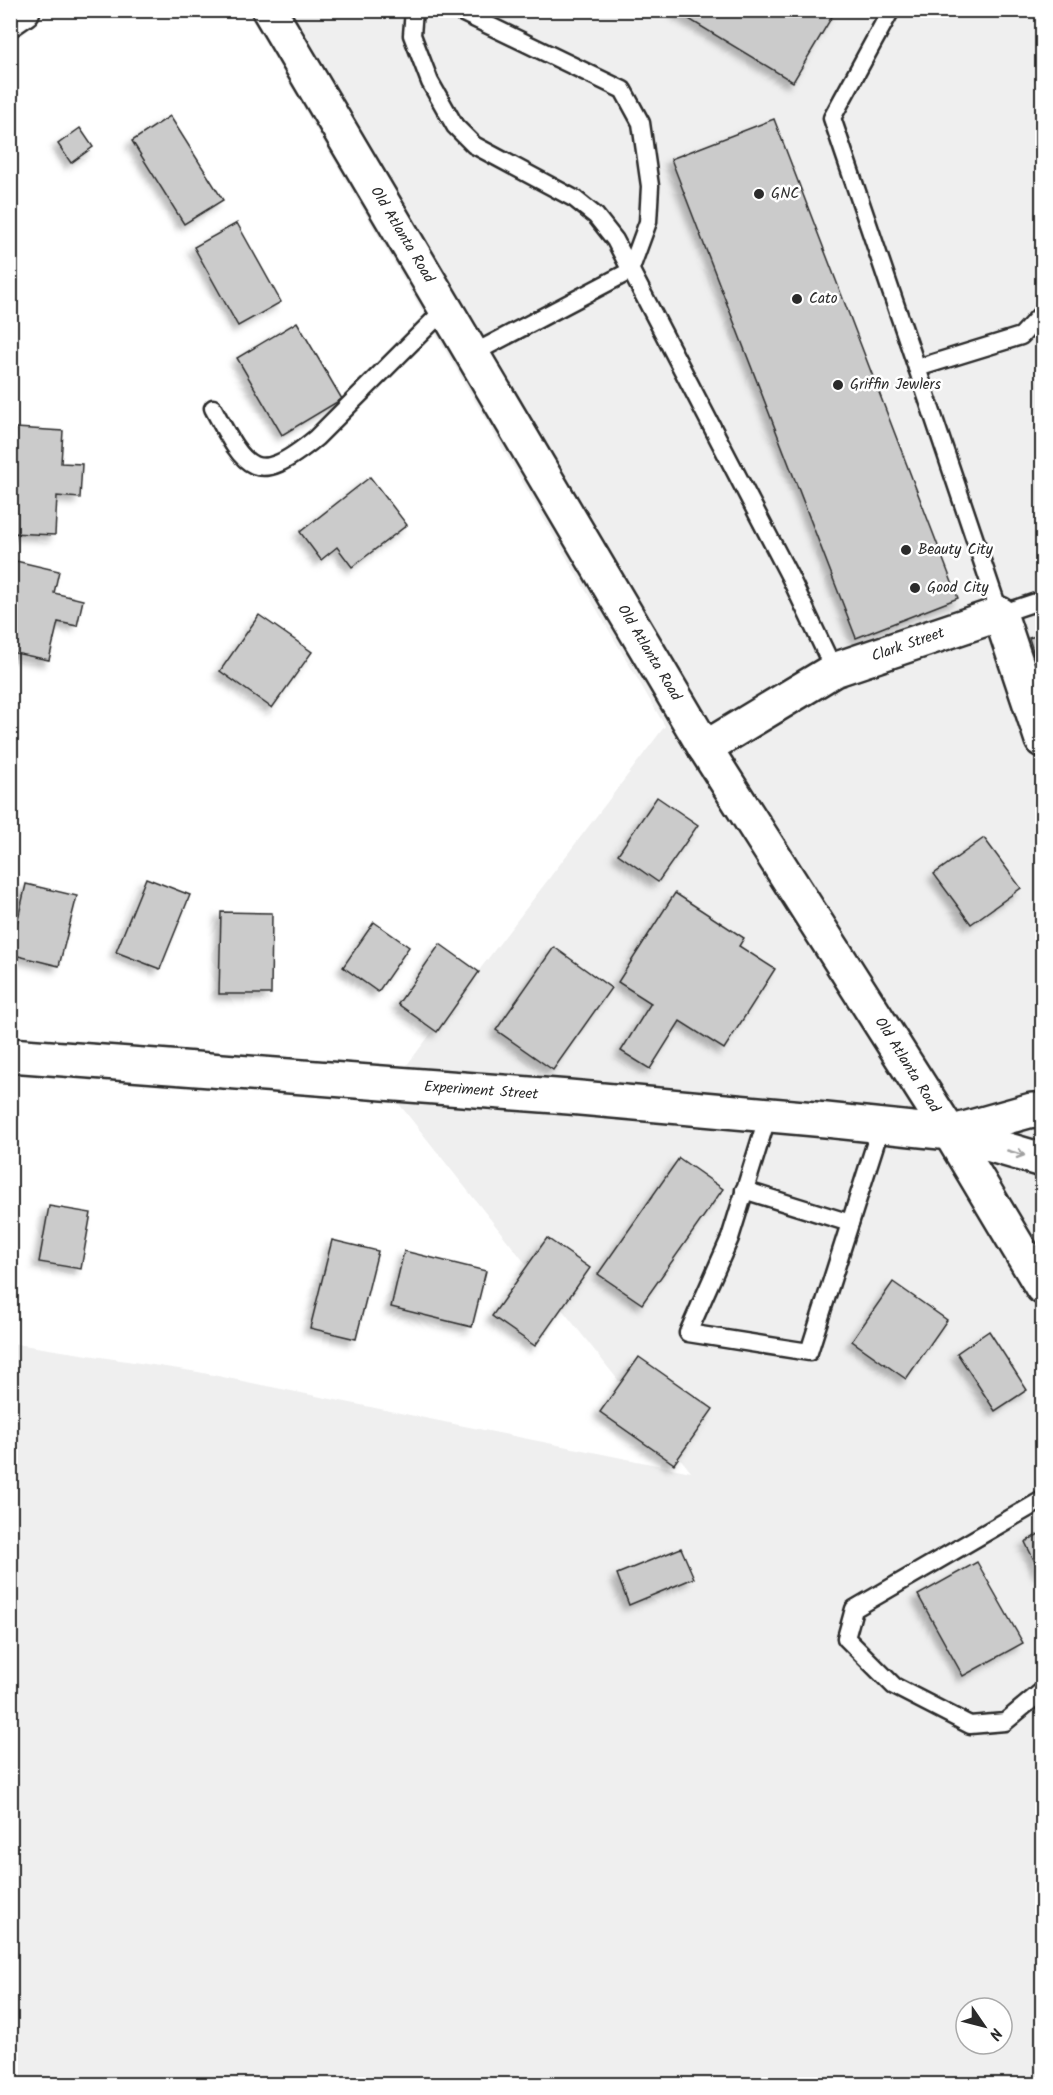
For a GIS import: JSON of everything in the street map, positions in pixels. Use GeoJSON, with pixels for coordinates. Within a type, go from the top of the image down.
{"type":"FeatureCollection","features":[{"type":"Feature","properties":{"kind":"street"},"geometry":{"type":"LineString","coordinates":[[10,19],[23,10]]}},
{"type":"Feature","properties":{"kind":"street","name":"Old Atlanta Road"},"geometry":{"type":"LineString","coordinates":[[269,10],[705,748],[950,1133],[1042,1287]]}},
{"type":"Feature","properties":{"kind":"street"},"geometry":{"type":"LineString","coordinates":[[1000,614],[1042,740]]}},
{"type":"Feature","properties":{"kind":"street","name":"Clark Street"},"geometry":{"type":"LineString","coordinates":[[705,748],[834,670],[1000,614]]}},
{"type":"Feature","properties":{"kind":"street","name":"Experiment Street"},"geometry":{"type":"LineString","coordinates":[[10,1055],[768,1115],[950,1133]]}},
{"type":"Feature","properties":{"kind":"street"},"geometry":{"type":"LineString","coordinates":[[950,1133],[1032,1110],[1042,1111]]}},
{"type":"Feature","properties":{"kind":"street"},"geometry":{"type":"LineString","coordinates":[[950,1133],[1042,1160]]}},
{"type":"Feature","properties":{"kind":"lane"},"geometry":{"type":"LineString","coordinates":[[414,10],[412,35],[430,82],[455,126],[474,145],[574,200],[596,216],[615,240],[790,577],[834,670]]}},
{"type":"Feature","properties":{"kind":"lane"},"geometry":{"type":"LineString","coordinates":[[457,10],[623,90],[641,123],[651,186],[648,222],[630,271],[472,354]]}},
{"type":"Feature","properties":{"kind":"lane"},"geometry":{"type":"LineString","coordinates":[[891,10],[832,118],[1000,614],[1042,600]]}},
{"type":"Feature","properties":{"kind":"lane"},"geometry":{"type":"LineString","coordinates":[[213,408],[236,451],[252,465],[276,466],[293,457],[316,438],[446,309]]}},
{"type":"Feature","properties":{"kind":"lane"},"geometry":{"type":"LineString","coordinates":[[917,368],[1021,336],[1042,313]]}},
{"type":"Feature","properties":{"kind":"lane"},"geometry":{"type":"LineString","coordinates":[[768,1115],[730,1238],[688,1333],[809,1352],[881,1126]]}},
{"type":"Feature","properties":{"kind":"lane"},"geometry":{"type":"LineString","coordinates":[[744,1190],[850,1223]]}},
{"type":"Feature","properties":{"kind":"lane"},"geometry":{"type":"LineString","coordinates":[[1042,1500],[854,1609],[846,1638],[894,1686],[970,1725],[1005,1722],[1042,1691]]}},
{"type":"Feature","properties":{"kind":"shaded area"},"geometry":{"type":"Polygon","coordinates":[[[247,11],[1042,11],[1042,2084],[11,2084],[10,1343],[198,1372],[691,1472],[388,1090],[665,726],[247,11]]]}},
{"type":"Feature","properties":{"kind":"building"},"geometry":{"type":"Polygon","coordinates":[[[674,10],[836,10],[793,82],[674,10]]]}},
{"type":"Feature","properties":{"kind":"building"},"geometry":{"type":"Polygon","coordinates":[[[170,116],[223,200],[184,224],[132,141],[170,116]]]}},
{"type":"Feature","properties":{"kind":"building"},"geometry":{"type":"Polygon","coordinates":[[[774,119],[958,598],[856,638],[671,159],[774,119]]]}},
{"type":"Feature","properties":{"kind":"building"},"geometry":{"type":"Polygon","coordinates":[[[80,128],[93,147],[71,163],[58,144],[80,128]]]}},
{"type":"Feature","properties":{"kind":"building"},"geometry":{"type":"Polygon","coordinates":[[[237,223],[281,302],[238,326],[194,247],[237,223]]]}},
{"type":"Feature","properties":{"kind":"building"},"geometry":{"type":"Polygon","coordinates":[[[10,316],[16,348],[10,349],[10,316]]]}},
{"type":"Feature","properties":{"kind":"building"},"geometry":{"type":"Polygon","coordinates":[[[297,322],[342,399],[282,435],[237,358],[297,322]]]}},
{"type":"Feature","properties":{"kind":"building"},"geometry":{"type":"Polygon","coordinates":[[[16,428],[63,431],[61,463],[82,464],[80,498],[57,496],[55,535],[10,533],[16,428]]]}},
{"type":"Feature","properties":{"kind":"building"},"geometry":{"type":"Polygon","coordinates":[[[370,477],[407,525],[352,567],[337,547],[321,560],[300,532],[370,477]]]}},
{"type":"Feature","properties":{"kind":"building"},"geometry":{"type":"Polygon","coordinates":[[[16,561],[59,571],[54,593],[83,600],[77,626],[58,622],[49,660],[10,652],[10,586],[16,561]]]}},
{"type":"Feature","properties":{"kind":"building"},"geometry":{"type":"Polygon","coordinates":[[[259,615],[312,652],[272,708],[220,671],[259,615]]]}},
{"type":"Feature","properties":{"kind":"building"},"geometry":{"type":"Polygon","coordinates":[[[1042,634],[1042,680],[1029,638],[1042,634]]]}},
{"type":"Feature","properties":{"kind":"building"},"geometry":{"type":"Polygon","coordinates":[[[657,797],[698,825],[658,882],[618,854],[657,797]]]}},
{"type":"Feature","properties":{"kind":"building"},"geometry":{"type":"Polygon","coordinates":[[[984,838],[1021,888],[971,924],[934,874],[984,838]]]}},
{"type":"Feature","properties":{"kind":"building"},"geometry":{"type":"Polygon","coordinates":[[[146,878],[190,895],[160,969],[116,952],[146,878]]]}},
{"type":"Feature","properties":{"kind":"building"},"geometry":{"type":"Polygon","coordinates":[[[26,884],[77,896],[59,966],[10,954],[26,884]]]}},
{"type":"Feature","properties":{"kind":"building"},"geometry":{"type":"Polygon","coordinates":[[[675,893],[744,938],[739,946],[775,969],[724,1049],[680,1021],[650,1069],[621,1051],[651,1003],[618,982],[675,893]]]}},
{"type":"Feature","properties":{"kind":"building"},"geometry":{"type":"Polygon","coordinates":[[[221,912],[272,913],[271,994],[219,994],[221,912]]]}},
{"type":"Feature","properties":{"kind":"building"},"geometry":{"type":"Polygon","coordinates":[[[374,922],[409,947],[378,992],[343,967],[374,922]]]}},
{"type":"Feature","properties":{"kind":"building"},"geometry":{"type":"Polygon","coordinates":[[[440,944],[479,972],[437,1032],[398,1004],[440,944]]]}},
{"type":"Feature","properties":{"kind":"building"},"geometry":{"type":"Polygon","coordinates":[[[554,947],[611,988],[553,1070],[496,1030],[554,947]]]}},
{"type":"Feature","properties":{"kind":"building"},"geometry":{"type":"Polygon","coordinates":[[[679,1158],[723,1189],[642,1304],[598,1274],[679,1158]]]}},
{"type":"Feature","properties":{"kind":"building"},"geometry":{"type":"Polygon","coordinates":[[[49,1206],[91,1213],[81,1269],[39,1262],[49,1206]]]}},
{"type":"Feature","properties":{"kind":"building"},"geometry":{"type":"Polygon","coordinates":[[[547,1238],[590,1268],[535,1346],[492,1316],[547,1238]]]}},
{"type":"Feature","properties":{"kind":"building"},"geometry":{"type":"Polygon","coordinates":[[[332,1240],[378,1251],[356,1339],[310,1328],[332,1240]]]}},
{"type":"Feature","properties":{"kind":"building"},"geometry":{"type":"Polygon","coordinates":[[[404,1251],[486,1271],[472,1327],[391,1307],[404,1251]]]}},
{"type":"Feature","properties":{"kind":"building"},"geometry":{"type":"Polygon","coordinates":[[[893,1282],[947,1320],[906,1379],[852,1341],[893,1282]]]}},
{"type":"Feature","properties":{"kind":"building"},"geometry":{"type":"Polygon","coordinates":[[[989,1331],[1027,1390],[995,1411],[957,1353],[989,1331]]]}},
{"type":"Feature","properties":{"kind":"building"},"geometry":{"type":"Polygon","coordinates":[[[639,1357],[713,1409],[674,1464],[600,1412],[639,1357]]]}},
{"type":"Feature","properties":{"kind":"building"},"geometry":{"type":"Polygon","coordinates":[[[1042,1532],[1042,1576],[1025,1542],[1042,1532]]]}},
{"type":"Feature","properties":{"kind":"building"},"geometry":{"type":"Polygon","coordinates":[[[681,1548],[694,1578],[629,1605],[617,1574],[681,1548]]]}},
{"type":"Feature","properties":{"kind":"building"},"geometry":{"type":"Polygon","coordinates":[[[977,1562],[1023,1643],[963,1676],[918,1595],[977,1562]]]}},
{"type":"Feature","properties":{"kind":"place","name":"GNC"},"geometry":{"type":"Point","coordinates":[759,194]}},
{"type":"Feature","properties":{"kind":"place","name":"Cato"},"geometry":{"type":"Point","coordinates":[797,299]}},
{"type":"Feature","properties":{"kind":"place","name":"Griffin Jewlers"},"geometry":{"type":"Point","coordinates":[838,385]}},
{"type":"Feature","properties":{"kind":"place","name":"Beauty City"},"geometry":{"type":"Point","coordinates":[906,550]}},
{"type":"Feature","properties":{"kind":"place","name":"Good City"},"geometry":{"type":"Point","coordinates":[915,588]}}]}
